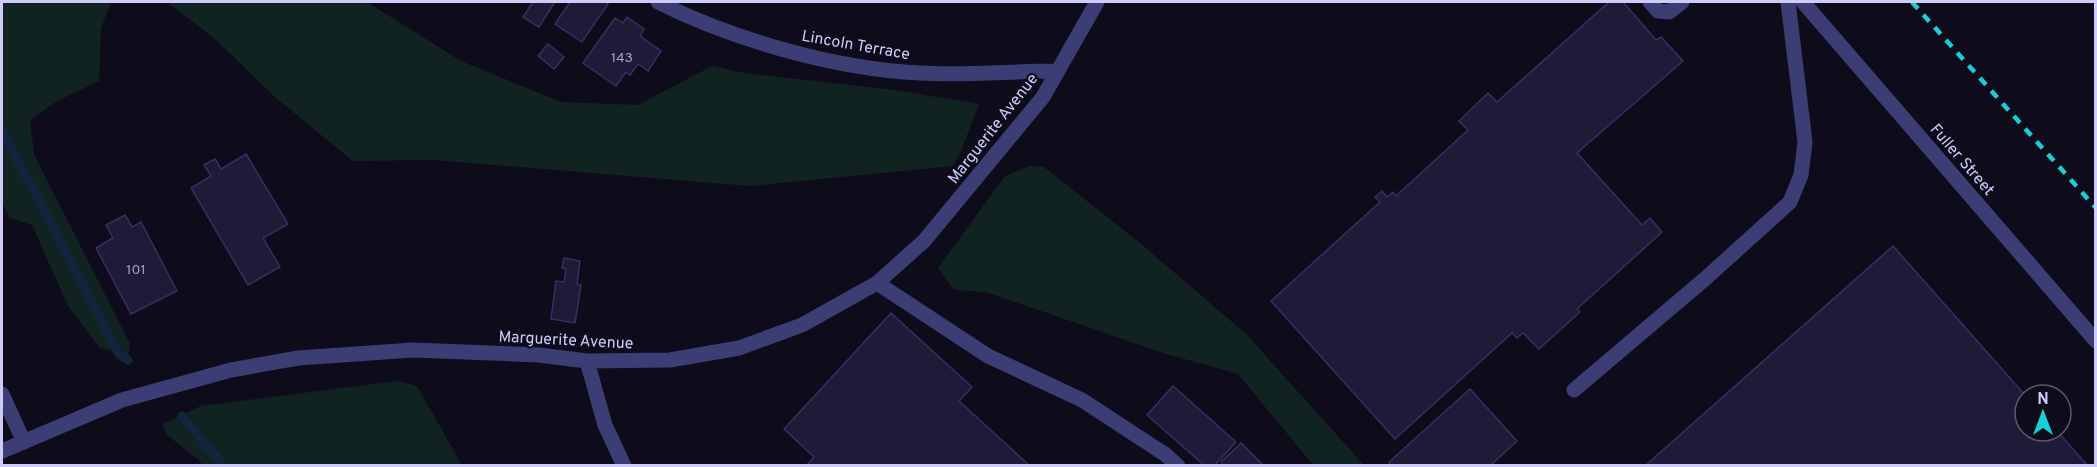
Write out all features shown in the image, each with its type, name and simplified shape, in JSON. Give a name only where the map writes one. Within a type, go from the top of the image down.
[{"type":"street","name":"Lincoln Terrace","points":[[658,2],[712,25],[778,47],[872,68],[939,74],[1057,71]]},
{"type":"street","name":"Marguerite Avenue","points":[[2,451],[122,400],[231,370],[298,358],[413,350],[539,355],[587,361],[670,360],[739,348],[802,325],[877,283],[924,241],[1043,97],[1097,2]]},
{"type":"street","points":[[1650,2],[1658,11],[1669,12],[1682,2]]},
{"type":"street","points":[[1574,390],[1706,278],[1790,202],[1801,175],[1805,142],[1788,2]]},
{"type":"street","name":"Fuller Street","points":[[1803,2],[2096,341]]},
{"type":"street","points":[[877,283],[988,356],[1082,400],[1178,465]]},
{"type":"street","points":[[587,361],[605,425],[624,465]]},
{"type":"street","points":[[2,394],[24,442]]},
{"type":"green space","points":[[2,2],[111,2],[101,28],[99,81],[57,101],[30,120],[34,154],[130,344],[128,360],[99,347],[68,306],[32,225],[10,218],[2,203]]},
{"type":"green space","points":[[167,2],[367,2],[461,61],[561,102],[638,105],[712,66],[745,73],[894,90],[979,104],[953,166],[750,186],[435,160],[353,161],[276,98],[215,39]]},
{"type":"green space","points":[[1030,166],[1044,167],[1140,243],[1246,334],[1364,465],[1313,465],[1238,374],[1163,353],[986,292],[954,290],[938,268],[1005,176]]},
{"type":"green space","points":[[397,381],[417,386],[462,465],[202,465],[167,435],[162,424],[201,406]]},
{"type":"building","points":[[533,2],[555,2],[539,27],[523,17]]},
{"type":"building","points":[[570,2],[605,2],[608,4],[582,42],[555,24]]},
{"type":"building","points":[[1609,2],[1623,2],[1656,40],[1661,37],[1683,61],[1577,153],[1642,225],[1650,218],[1662,232],[1577,309],[1580,312],[1539,349],[1523,333],[1517,338],[1512,333],[1395,439],[1271,301],[1380,202],[1375,197],[1382,191],[1387,197],[1393,192],[1396,196],[1468,130],[1459,121],[1488,93],[1497,102]]},
{"type":"building","points":[[627,17],[644,29],[640,36],[661,51],[648,71],[638,64],[630,75],[626,72],[616,86],[583,63],[615,18],[623,23]]},
{"type":"building","points":[[548,44],[564,57],[554,69],[538,56]]},
{"type":"building","points":[[246,154],[288,224],[263,238],[280,267],[248,285],[191,188],[211,176],[204,165],[215,159],[221,169]]},
{"type":"building","points":[[125,215],[132,227],[141,222],[177,291],[131,314],[96,248],[113,238],[106,225]]},
{"type":"building","points":[[1893,246],[2014,383],[2013,443],[2068,443],[2088,466],[1645,466]]},
{"type":"building","points":[[564,258],[580,261],[577,284],[581,285],[575,323],[551,319],[556,281],[564,282],[566,269],[562,268]]},
{"type":"building","points":[[891,313],[972,387],[959,401],[1030,466],[806,466],[814,457],[784,429]]},
{"type":"building","points":[[1173,386],[1236,442],[1214,466],[1205,466],[1147,415]]},
{"type":"building","points":[[1470,389],[1517,441],[1490,466],[1392,466],[1389,462]]},
{"type":"building","points":[[1241,443],[1264,466],[1224,466],[1221,462]]},
{"type":"waterway","points":[[2,130],[119,354],[128,360]]},
{"type":"waterway","points":[[182,416],[223,466]]},
{"type":"railway","points":[[1912,2],[2096,208]]}]
